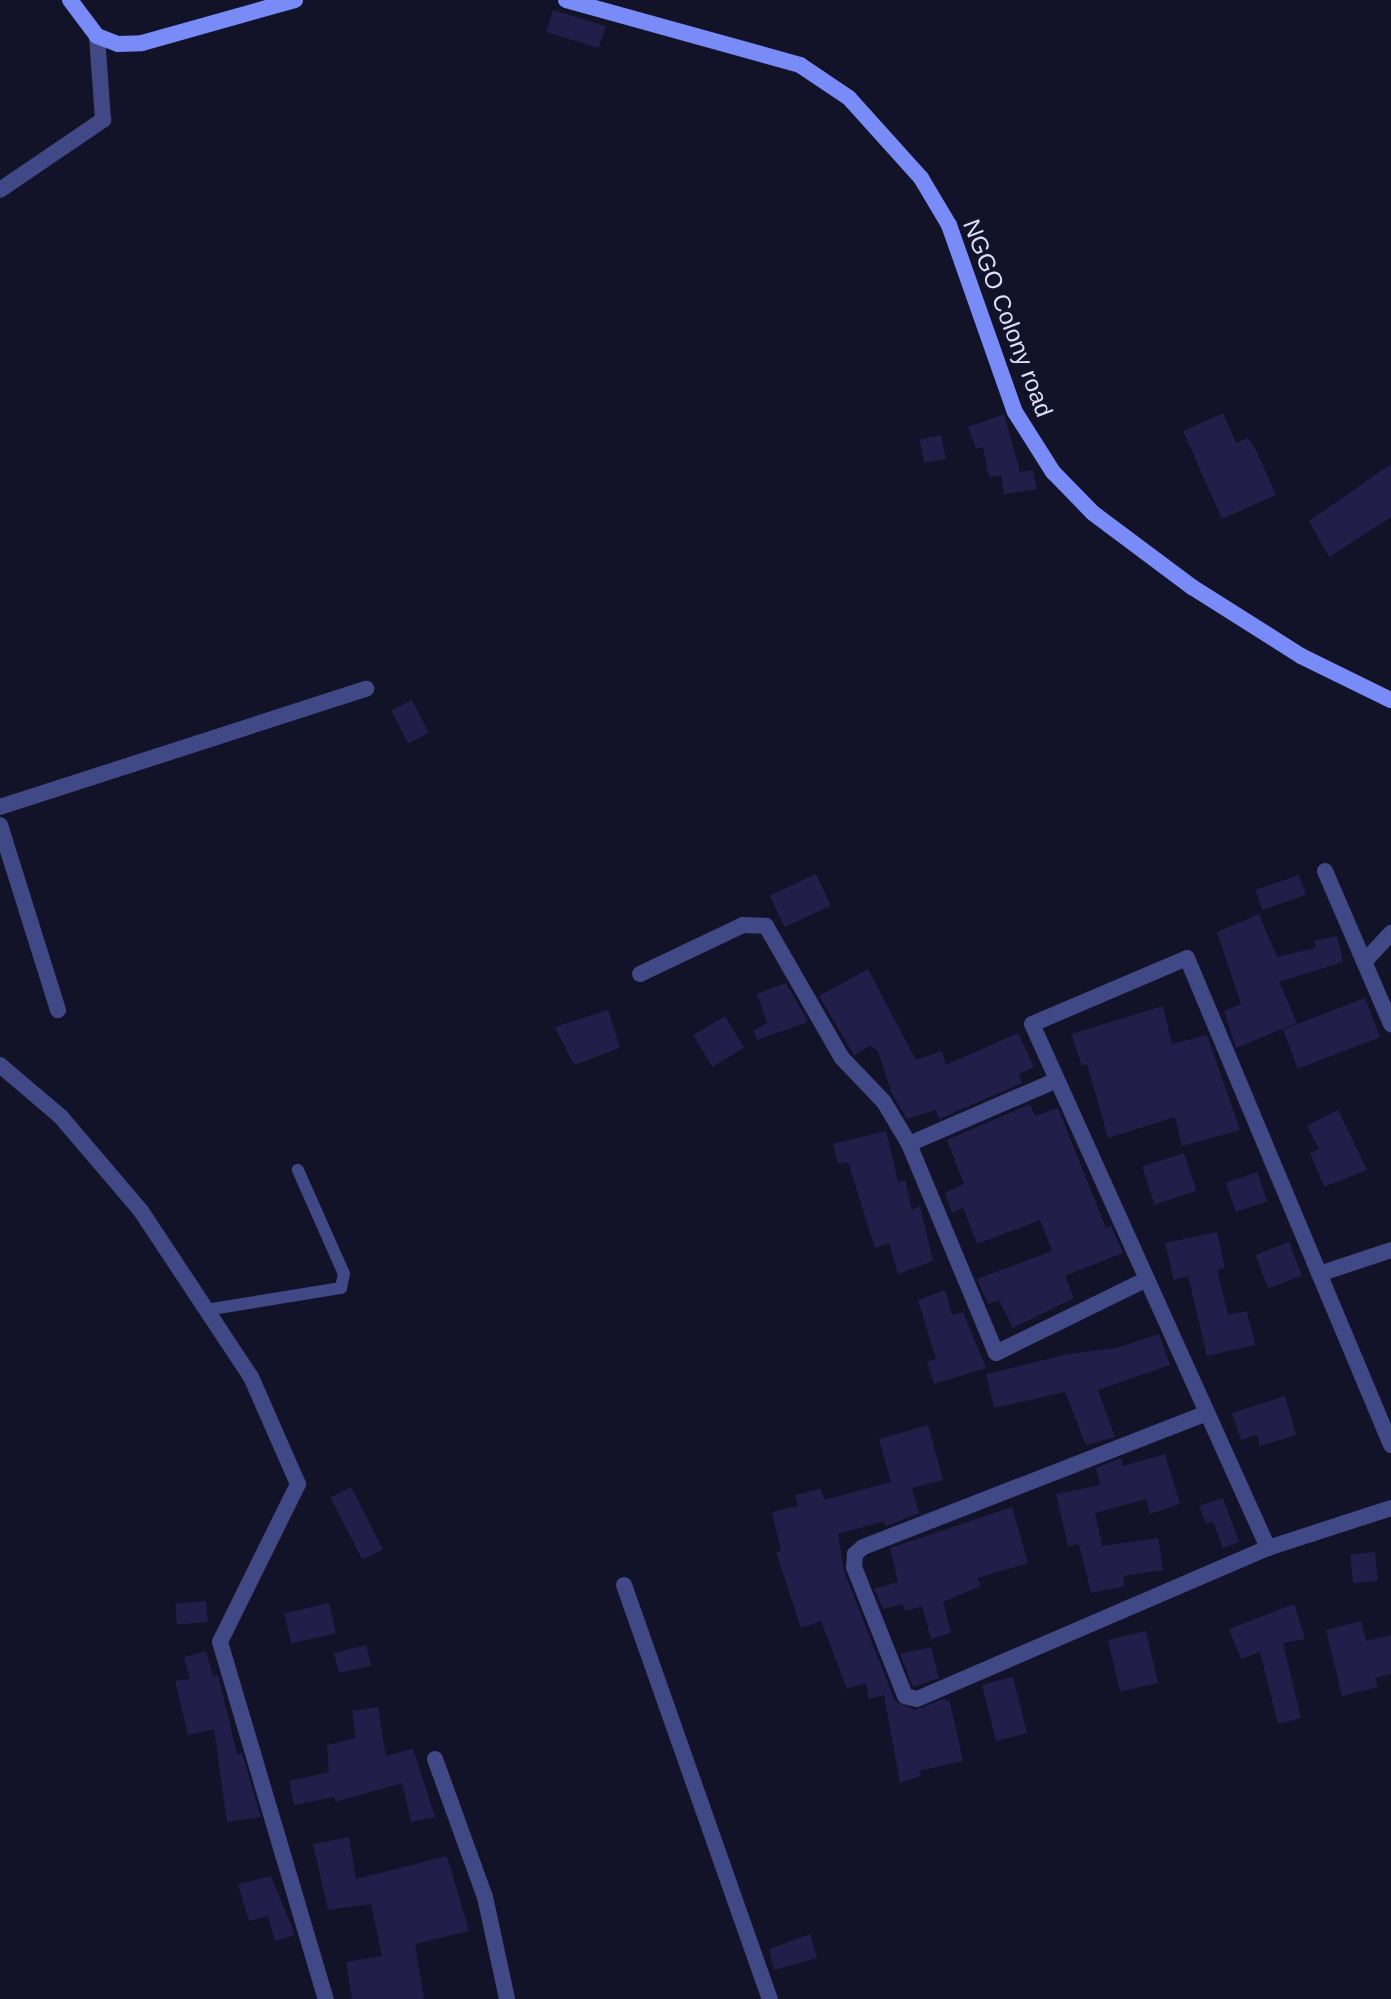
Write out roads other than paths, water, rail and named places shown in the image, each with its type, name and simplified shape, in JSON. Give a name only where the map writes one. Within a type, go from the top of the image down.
[{"type":"street","points":[[70,0],[97,36],[118,44],[142,43],[295,0]]},
{"type":"street","name":"NGGO Colony road","points":[[566,0],[800,65],[849,98],[921,178],[949,225],[1015,412],[1053,472],[1093,513],[1192,587],[1301,656],[1391,700]]},
{"type":"street","points":[[0,190],[103,120],[97,36]]},
{"type":"street","points":[[0,807],[366,689]]},
{"type":"street","points":[[0,825],[58,1010]]},
{"type":"street","points":[[1325,871],[1391,1024]]},
{"type":"street","points":[[640,974],[743,925],[766,926],[842,1058],[884,1102],[909,1144],[996,1353],[1147,1279]]},
{"type":"street","points":[[1364,962],[1391,933]]},
{"type":"street","points":[[1268,1548],[1032,1024],[1187,958],[1391,1445]]},
{"type":"street","points":[[0,1065],[61,1117],[141,1211],[251,1377],[298,1484],[220,1642],[326,1999]]},
{"type":"street","points":[[909,1144],[1057,1080]]},
{"type":"street","points":[[1319,1274],[1391,1250]]},
{"type":"street","points":[[1207,1413],[863,1547],[855,1554],[854,1567],[905,1696],[917,1699],[1268,1548],[1391,1508]]},
{"type":"street","points":[[624,1585],[770,1999]]},
{"type":"street","points":[[435,1759],[485,1897],[507,1999]]},
{"type":"lane","points":[[206,1310],[341,1288],[344,1274],[298,1170]]}]
